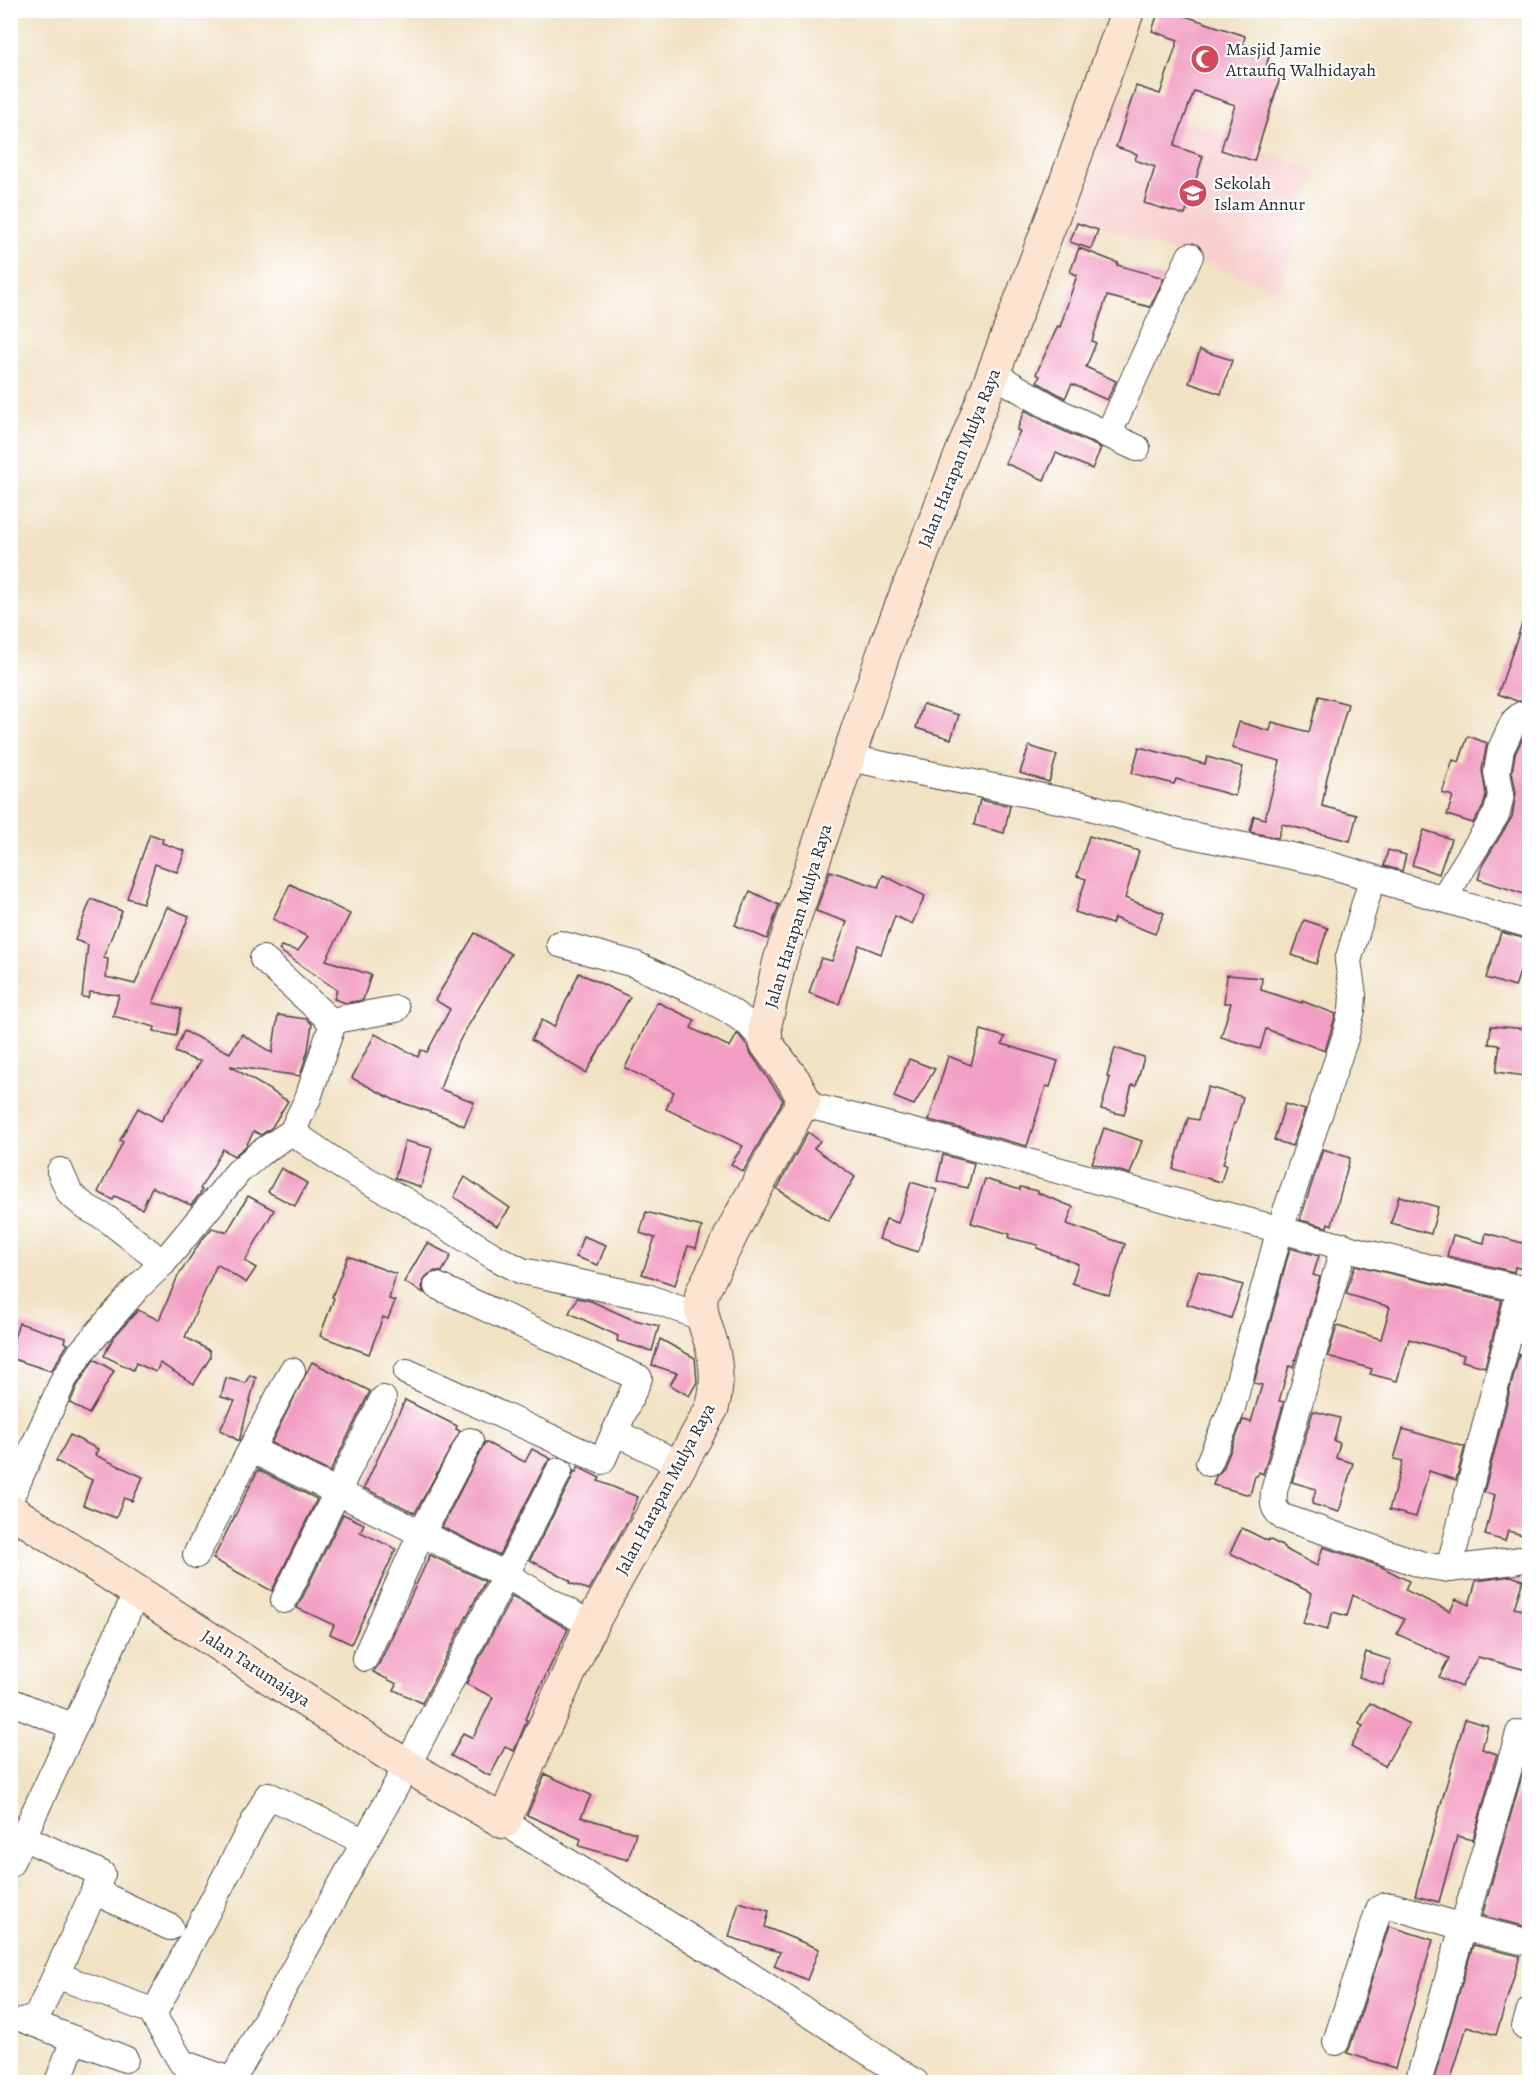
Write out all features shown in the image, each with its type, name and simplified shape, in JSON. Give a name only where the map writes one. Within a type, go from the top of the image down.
[{"type":"street","name":"Jalan Harapan Mulya Raya","points":[[766,1043],[765,1025],[780,960],[888,640],[993,374],[1128,10]]},
{"type":"street","points":[[1107,435],[1190,255]]},
{"type":"street","points":[[993,374],[1061,413],[1137,448]]},
{"type":"street","points":[[1443,899],[1497,813],[1501,795],[1497,772],[1501,749],[1509,730],[1521,715],[1530,717]]},
{"type":"street","points":[[849,758],[1083,805],[1177,832],[1304,858],[1530,925]]},
{"type":"street","points":[[1209,1463],[1231,1411],[1280,1229],[1345,1038],[1353,995],[1348,961],[1372,879]]},
{"type":"street","points":[[560,944],[634,964],[727,1009],[749,1024],[766,1043],[802,1094],[802,1104],[1525,1291],[1449,1569]]},
{"type":"street","points":[[263,959],[333,1023]]},
{"type":"street","points":[[10,1499],[64,1379],[81,1352],[138,1287],[163,1263],[238,1172],[260,1153],[292,1132],[308,1098],[333,1023],[341,1018],[396,1009]]},
{"type":"street","name":"Jalan Harapan Mulya Raya","points":[[504,1822],[591,1624],[712,1408],[716,1395],[716,1380],[712,1346],[700,1302],[717,1261],[802,1104]]},
{"type":"street","points":[[292,1132],[343,1167],[407,1202],[475,1245],[522,1271],[647,1297],[703,1318]]},
{"type":"street","points":[[60,1171],[70,1194],[86,1207],[106,1218],[163,1263]]},
{"type":"street","points":[[1344,1246],[1274,1491],[1273,1504],[1276,1511],[1283,1517],[1423,1566],[1449,1569],[1530,1557]]},
{"type":"street","points":[[407,1372],[602,1461],[639,1378],[437,1286]]},
{"type":"street","points":[[196,1555],[292,1371]]},
{"type":"street","points":[[284,1600],[383,1399]]},
{"type":"street","points":[[615,1432],[681,1465]]},
{"type":"street","points":[[365,1658],[421,1534],[470,1442]]},
{"type":"street","points":[[252,1450],[506,1575],[591,1624]]},
{"type":"street","points":[[365,1842],[268,1795],[153,2015],[182,2063],[232,2081],[407,1767],[559,1471]]},
{"type":"street","name":"Jalan Tarumajaya","points":[[10,1510],[407,1767],[504,1822]]},
{"type":"street","points":[[10,1864],[137,1592]]},
{"type":"street","points":[[10,1701],[74,1727]]},
{"type":"street","points":[[1419,2076],[1519,1733]]},
{"type":"street","points":[[504,1822],[743,1971],[915,2082]]},
{"type":"street","points":[[23,1837],[102,1874],[56,1975],[30,2022],[125,2059]]},
{"type":"street","points":[[94,1891],[170,1927]]},
{"type":"street","points":[[1336,2042],[1379,1909],[1392,1905],[1463,1927],[1530,1943]]},
{"type":"street","points":[[56,1975],[144,2008]]},
{"type":"street","points":[[58,2082],[74,2039]]},
{"type":"shaded area","name":"Sekolah Islam Annur","points":[[1113,92],[1317,171],[1280,290],[1069,214]]},
{"type":"building","points":[[1159,10],[1180,10],[1179,14],[1245,36],[1243,44],[1270,53],[1266,67],[1282,72],[1254,161],[1221,150],[1235,105],[1194,91],[1174,146],[1203,156],[1185,215],[1144,203],[1155,167],[1135,160],[1137,154],[1116,147],[1136,86],[1160,94],[1178,40],[1152,31]]},
{"type":"building","points":[[1077,223],[1098,230],[1091,249],[1070,242]]},
{"type":"building","points":[[1079,248],[1118,263],[1117,265],[1164,278],[1150,307],[1107,296],[1092,341],[1096,343],[1086,367],[1116,381],[1107,400],[1072,384],[1065,398],[1037,382],[1040,376],[1036,374],[1058,326],[1060,327],[1077,275],[1070,272]]},
{"type":"building","points":[[1200,350],[1232,360],[1221,394],[1189,383]]},
{"type":"building","points":[[1025,410],[1101,448],[1092,469],[1056,453],[1044,480],[1005,463],[1020,431],[1017,430]]},
{"type":"building","points":[[1526,612],[1530,612],[1530,702],[1517,701],[1498,694]]},
{"type":"building","points":[[1319,696],[1348,704],[1327,777],[1322,806],[1357,815],[1350,841],[1282,824],[1278,838],[1250,832],[1254,816],[1265,819],[1280,761],[1232,748],[1239,722],[1270,731],[1272,722],[1309,732]]},
{"type":"building","points":[[923,704],[959,715],[951,739],[916,728]]},
{"type":"building","points":[[1526,731],[1530,732],[1530,896],[1478,879],[1483,864],[1512,817],[1516,793],[1512,772],[1515,754]]},
{"type":"building","points":[[1468,736],[1487,743],[1482,770],[1486,795],[1483,807],[1473,823],[1447,815],[1453,796],[1442,793],[1453,760],[1459,762]]},
{"type":"building","points":[[1029,746],[1057,755],[1049,782],[1020,773]]},
{"type":"building","points":[[1139,747],[1205,764],[1207,757],[1243,767],[1235,796],[1176,779],[1174,784],[1132,773]]},
{"type":"building","points":[[980,800],[1010,806],[1004,833],[974,825]]},
{"type":"building","points":[[1424,830],[1451,839],[1439,874],[1412,865]]},
{"type":"building","points":[[150,834],[163,839],[162,843],[185,851],[177,872],[155,864],[143,903],[127,898]]},
{"type":"building","points":[[1089,836],[1139,851],[1125,898],[1164,913],[1155,934],[1114,918],[1112,924],[1075,912],[1086,879],[1077,876]]},
{"type":"building","points":[[1388,850],[1406,855],[1402,871],[1384,866]]},
{"type":"building","points":[[830,871],[878,887],[883,875],[925,896],[912,924],[895,916],[881,954],[859,945],[839,1004],[809,993],[821,958],[832,961],[847,922],[816,911]]},
{"type":"building","points":[[290,884],[350,914],[326,960],[371,975],[363,1000],[346,1003],[334,999],[337,990],[279,950],[281,946],[298,951],[308,937],[273,919]]},
{"type":"building","points":[[750,891],[779,905],[767,939],[735,925]]},
{"type":"building","points":[[91,899],[122,911],[103,958],[108,959],[106,977],[135,984],[167,907],[189,916],[153,1003],[181,1009],[176,1036],[154,1031],[155,1027],[113,1016],[119,995],[90,992],[88,998],[82,997],[88,945],[75,940]]},
{"type":"building","points":[[1304,920],[1328,928],[1316,964],[1292,955]]},
{"type":"building","points":[[1501,932],[1530,940],[1527,963],[1523,962],[1515,987],[1486,978]]},
{"type":"building","points":[[475,933],[511,954],[462,1036],[450,1060],[440,1089],[474,1102],[464,1126],[445,1117],[394,1100],[352,1078],[375,1034],[418,1057],[421,1050],[427,1052],[450,1009],[435,1000]]},
{"type":"building","points":[[579,973],[630,997],[586,1073],[531,1040],[542,1020],[554,1027]]},
{"type":"building","points":[[1227,975],[1262,978],[1261,990],[1302,1003],[1302,1001],[1336,1014],[1325,1051],[1266,1029],[1260,1049],[1221,1037],[1231,1003],[1224,1003]]},
{"type":"building","points":[[657,1002],[695,1020],[691,1028],[730,1047],[737,1034],[739,1035],[783,1100],[743,1172],[731,1164],[743,1146],[666,1109],[674,1092],[625,1068]]},
{"type":"building","points":[[278,1015],[306,1019],[312,1024],[308,1050],[300,1076],[230,1066],[288,1101],[272,1127],[261,1135],[254,1131],[246,1146],[234,1156],[223,1149],[200,1189],[202,1190],[200,1194],[191,1205],[152,1187],[142,1209],[115,1196],[113,1200],[98,1192],[123,1142],[120,1140],[138,1108],[161,1121],[201,1061],[175,1052],[184,1031],[230,1053],[242,1034],[272,1053]]},
{"type":"building","points":[[1491,1026],[1528,1029],[1525,1076],[1496,1072],[1500,1045],[1489,1044]]},
{"type":"building","points":[[981,1030],[1005,1037],[1002,1044],[1058,1061],[1050,1087],[1046,1086],[1027,1146],[929,1120],[948,1056],[971,1065]]},
{"type":"building","points":[[1115,1048],[1144,1057],[1136,1086],[1132,1085],[1124,1115],[1101,1109],[1110,1078],[1107,1077]]},
{"type":"building","points":[[909,1059],[935,1069],[914,1105],[894,1097]]},
{"type":"building","points":[[1208,1087],[1243,1097],[1223,1164],[1226,1165],[1221,1182],[1173,1169],[1188,1118],[1198,1120]]},
{"type":"building","points":[[1285,1104],[1305,1110],[1292,1146],[1274,1140]]},
{"type":"building","points":[[1104,1128],[1142,1141],[1130,1174],[1092,1163]]},
{"type":"building","points":[[808,1132],[820,1141],[814,1148],[855,1177],[828,1221],[777,1189]]},
{"type":"building","points":[[405,1141],[432,1148],[421,1187],[395,1178]]},
{"type":"building","points":[[1323,1149],[1350,1158],[1332,1225],[1328,1223],[1327,1227],[1300,1220]]},
{"type":"building","points":[[943,1155],[974,1163],[968,1188],[937,1181]]},
{"type":"building","points":[[281,1168],[307,1183],[295,1206],[268,1192]]},
{"type":"building","points":[[465,1177],[510,1208],[497,1226],[454,1197]]},
{"type":"building","points":[[985,1179],[1020,1190],[1020,1187],[1038,1191],[1038,1193],[1073,1207],[1067,1224],[1125,1244],[1109,1295],[1072,1283],[1078,1264],[1037,1248],[1038,1245],[1009,1238],[1010,1234],[971,1223]]},
{"type":"building","points":[[911,1182],[937,1190],[918,1252],[879,1239],[886,1219],[898,1223]]},
{"type":"building","points":[[248,1196],[274,1210],[245,1261],[256,1268],[246,1283],[217,1264],[185,1337],[210,1351],[210,1358],[194,1384],[160,1363],[156,1372],[136,1363],[133,1370],[104,1356],[113,1338],[138,1310],[159,1320],[178,1276],[201,1241],[212,1228],[227,1232]]},
{"type":"building","points":[[1399,1196],[1438,1207],[1431,1234],[1391,1223]]},
{"type":"building","points":[[646,1212],[702,1227],[696,1248],[688,1246],[675,1285],[642,1274],[655,1238],[640,1233]]},
{"type":"building","points":[[1486,1233],[1530,1245],[1523,1269],[1515,1267],[1514,1272],[1447,1256],[1453,1235],[1484,1243]]},
{"type":"building","points":[[583,1236],[606,1245],[598,1265],[576,1257]]},
{"type":"building","points":[[427,1243],[451,1255],[442,1272],[435,1271],[424,1279],[422,1287],[424,1293],[404,1282]]},
{"type":"building","points":[[1290,1248],[1319,1256],[1313,1275],[1320,1277],[1293,1367],[1289,1366],[1279,1401],[1284,1402],[1263,1474],[1259,1472],[1255,1476],[1250,1495],[1213,1485],[1216,1476],[1223,1469],[1243,1420],[1251,1422],[1262,1385],[1254,1383]]},
{"type":"building","points":[[348,1256],[396,1274],[389,1299],[395,1301],[388,1319],[383,1317],[369,1354],[320,1336]]},
{"type":"building","points":[[1355,1265],[1502,1300],[1485,1367],[1462,1361],[1464,1355],[1409,1339],[1397,1381],[1370,1374],[1372,1369],[1328,1356],[1337,1326],[1381,1339],[1390,1307],[1346,1294]]},
{"type":"building","points":[[1198,1271],[1243,1285],[1231,1318],[1187,1304]]},
{"type":"building","points":[[577,1298],[591,1301],[631,1319],[659,1326],[652,1351],[617,1341],[618,1336],[569,1313]]},
{"type":"building","points":[[19,1323],[65,1338],[64,1342],[68,1344],[51,1371],[10,1358],[10,1350]]},
{"type":"building","points":[[660,1339],[695,1358],[697,1382],[689,1396],[670,1385],[677,1373],[652,1365]]},
{"type":"building","points":[[1519,1354],[1530,1357],[1530,1537],[1508,1531],[1505,1541],[1485,1535],[1495,1495],[1484,1492]]},
{"type":"building","points":[[94,1359],[114,1371],[89,1414],[70,1403],[77,1386]]},
{"type":"building","points":[[312,1362],[370,1391],[330,1472],[271,1443]]},
{"type":"building","points":[[250,1375],[256,1378],[239,1441],[220,1430],[235,1401],[221,1397],[226,1378],[245,1383]]},
{"type":"building","points":[[405,1400],[457,1426],[456,1429],[460,1431],[415,1513],[364,1488]]},
{"type":"building","points":[[1313,1411],[1340,1418],[1334,1441],[1340,1443],[1336,1458],[1353,1463],[1339,1512],[1312,1504],[1316,1489],[1292,1482]]},
{"type":"building","points":[[1403,1429],[1465,1447],[1456,1480],[1429,1471],[1416,1517],[1389,1510],[1403,1461],[1394,1459]]},
{"type":"building","points":[[70,1435],[98,1449],[95,1455],[143,1477],[132,1501],[124,1498],[116,1518],[83,1505],[92,1480],[56,1461]]},
{"type":"building","points":[[485,1442],[525,1462],[532,1449],[551,1459],[546,1464],[499,1555],[442,1527]]},
{"type":"building","points":[[578,1467],[600,1478],[598,1481],[638,1497],[629,1518],[589,1590],[570,1583],[571,1581],[530,1560]]},
{"type":"building","points":[[258,1470],[317,1499],[272,1591],[213,1559]]},
{"type":"building","points":[[343,1514],[364,1524],[360,1532],[396,1549],[351,1644],[330,1634],[334,1625],[297,1608]]},
{"type":"building","points":[[1242,1528],[1268,1541],[1269,1539],[1317,1566],[1323,1547],[1380,1566],[1409,1581],[1405,1590],[1450,1611],[1456,1599],[1469,1605],[1476,1581],[1511,1576],[1523,1580],[1514,1608],[1530,1612],[1530,1671],[1478,1657],[1461,1687],[1439,1677],[1449,1658],[1397,1634],[1404,1619],[1353,1595],[1347,1616],[1333,1612],[1327,1630],[1303,1623],[1312,1593],[1230,1553]]},
{"type":"building","points":[[430,1555],[485,1581],[422,1703],[394,1690],[397,1684],[373,1672],[379,1664]]},
{"type":"building","points":[[512,1596],[568,1629],[525,1719],[527,1720],[514,1751],[505,1747],[490,1776],[451,1756],[463,1733],[473,1738],[493,1697],[466,1684]]},
{"type":"building","points":[[1366,1652],[1391,1660],[1383,1685],[1359,1677]]},
{"type":"building","points":[[1370,1703],[1409,1724],[1385,1766],[1351,1747],[1363,1726],[1359,1724]]},
{"type":"building","points":[[1465,1719],[1488,1726],[1482,1749],[1497,1754],[1473,1840],[1457,1836],[1439,1902],[1415,1896]]},
{"type":"building","points":[[1526,1761],[1530,1762],[1528,1927],[1482,1916]]},
{"type":"building","points":[[545,1774],[591,1795],[581,1817],[636,1833],[628,1860],[579,1846],[581,1839],[527,1815]]},
{"type":"building","points":[[739,1902],[769,1911],[765,1927],[819,1949],[807,1980],[774,1966],[780,1952],[729,1937]]},
{"type":"building","points":[[1389,1926],[1433,1940],[1395,2068],[1347,2053]]},
{"type":"building","points":[[1473,1945],[1520,1956],[1496,2035],[1467,2026],[1450,2082],[1433,2082]]},
{"type":"place","name":"Masjid Jamie Attaufiq Walhidayah","points":[[1205,59]]},
{"type":"place","name":"Sekolah Islam Annur","points":[[1193,193]]}]
